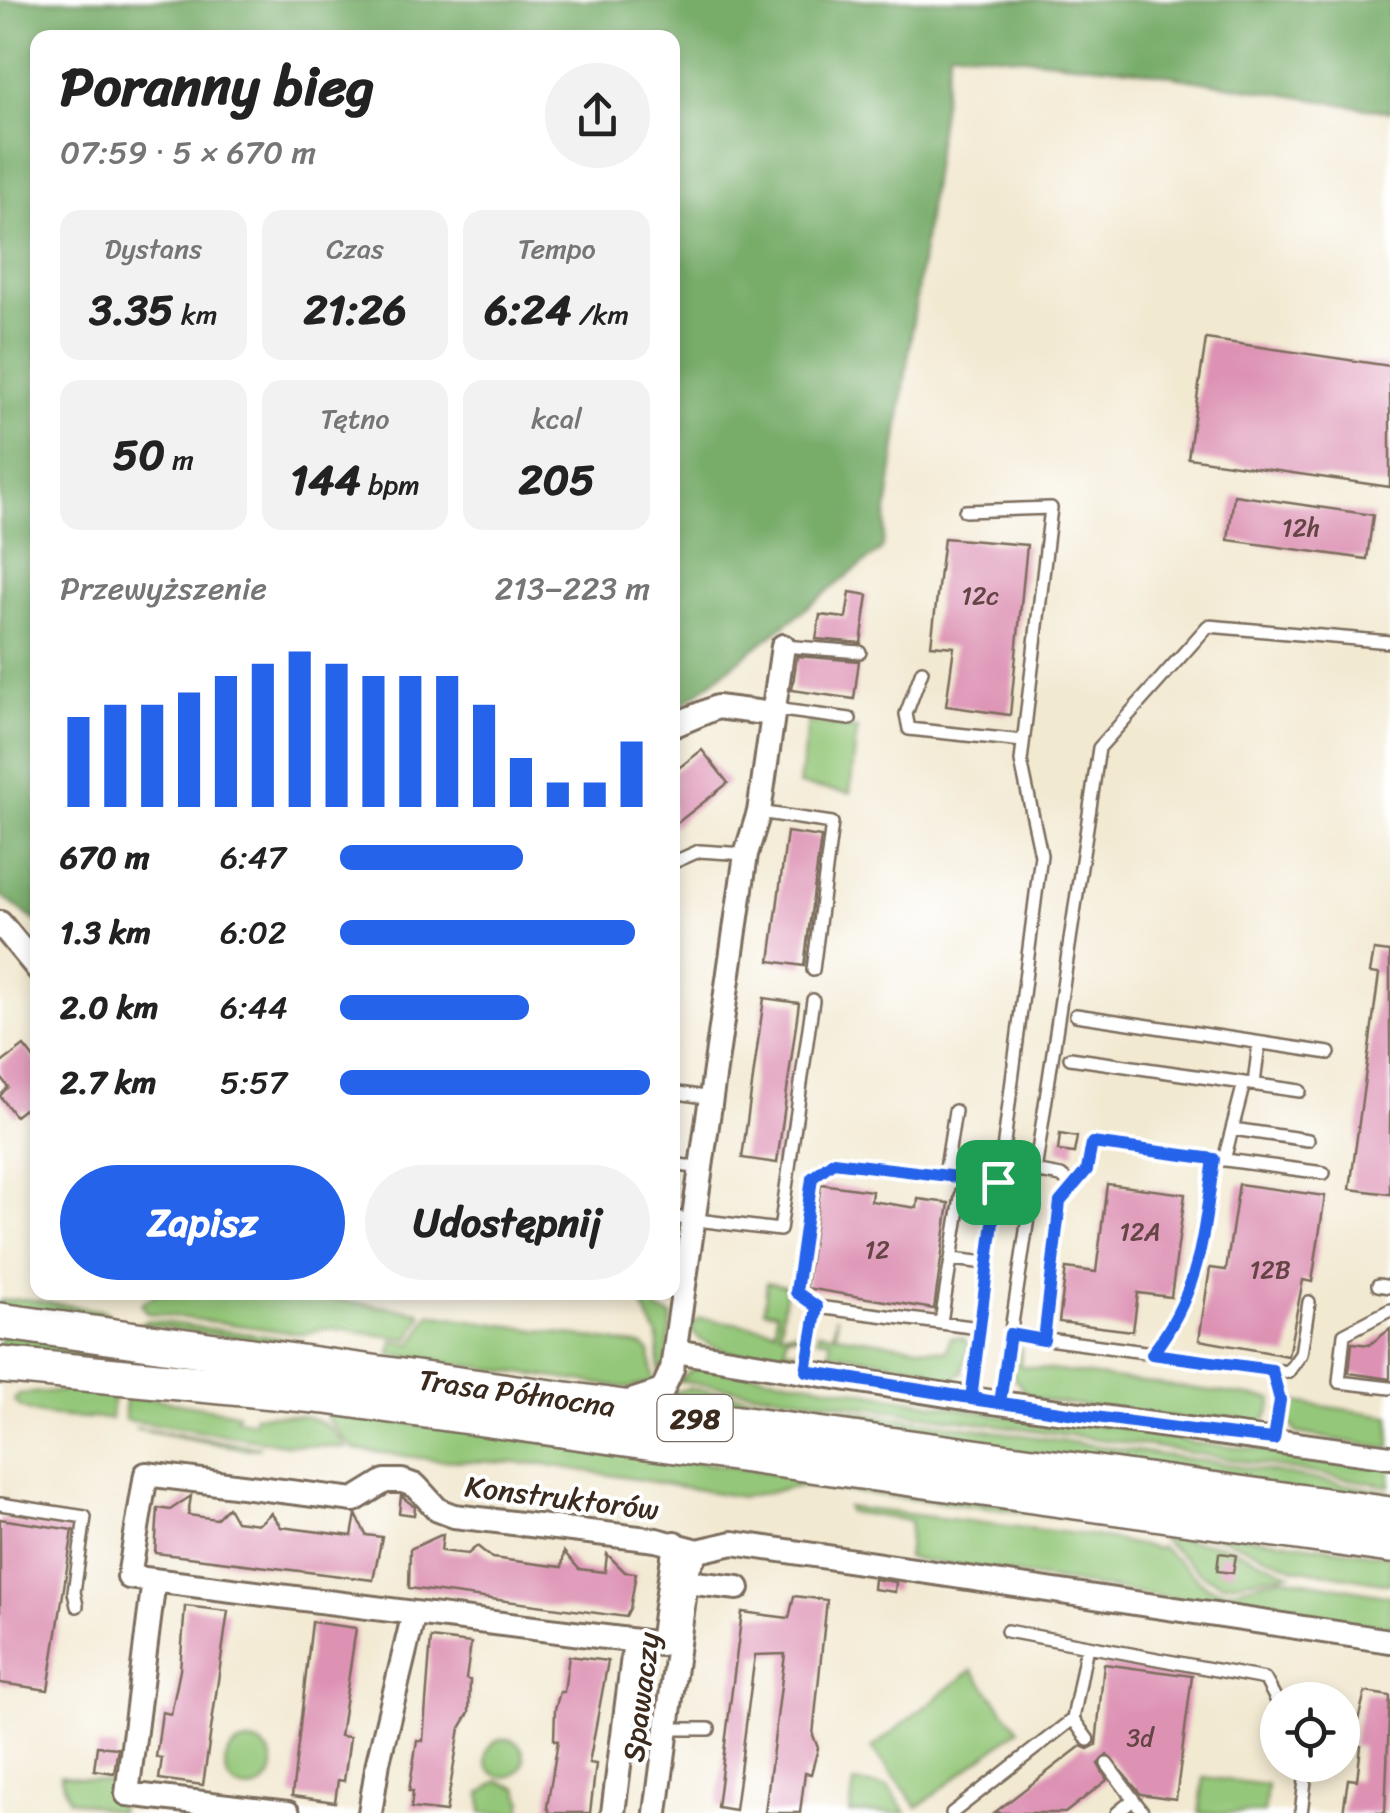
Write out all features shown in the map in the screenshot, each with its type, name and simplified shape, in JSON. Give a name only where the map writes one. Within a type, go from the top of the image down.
[{"type":"main road","name":"Trasa Północna","points":[[0,1321],[1390,1516]]},
{"type":"main road","name":"Trasa Północna","points":[[0,1365],[326,1396],[1390,1545]]},
{"type":"street","points":[[680,1268],[683,1218],[701,1168],[746,854],[758,812],[783,646]]},
{"type":"street","points":[[680,723],[717,707],[774,712]]},
{"type":"street","points":[[0,924],[30,960]]},
{"type":"street","points":[[607,1405],[648,1398],[670,1382],[678,1300]]},
{"type":"street","points":[[675,1351],[971,1399],[1390,1457]]},
{"type":"street","name":"Konstruktorów","points":[[154,1580],[129,1577],[146,1474],[354,1500],[384,1482],[402,1481],[416,1486],[438,1510],[454,1516],[675,1543],[698,1551],[733,1543],[1390,1641]]},
{"type":"street","name":"Spawaczy","points":[[656,1813],[666,1729],[675,1543]]},
{"type":"street","points":[[288,1813],[127,1794],[154,1580],[661,1644],[686,1582],[688,1565],[698,1551]]},
{"type":"street","points":[[686,1582],[738,1588]]},
{"type":"street","points":[[370,1813],[378,1762],[414,1613]]},
{"type":"street","points":[[613,1813],[635,1641]]},
{"type":"lane","points":[[965,511],[1052,508],[1020,761],[1041,855],[971,1399]]},
{"type":"lane","points":[[1000,1403],[1099,748],[1208,626],[1390,642]]},
{"type":"lane","points":[[783,646],[860,652]]},
{"type":"lane","points":[[922,671],[906,714],[909,729],[1023,741]]},
{"type":"lane","points":[[774,712],[850,719]]},
{"type":"lane","points":[[758,812],[832,823],[813,970]]},
{"type":"lane","points":[[680,859],[698,851],[746,854]]},
{"type":"lane","points":[[683,1218],[780,1230],[813,1000]]},
{"type":"lane","points":[[1076,1015],[1329,1053]]},
{"type":"lane","points":[[1152,1354],[1186,1302],[1219,1160],[1249,1083],[1259,1043]]},
{"type":"lane","points":[[1070,1058],[1300,1091]]},
{"type":"lane","points":[[680,1093],[711,1098]]},
{"type":"lane","points":[[945,1175],[955,1111]]},
{"type":"lane","points":[[1233,1129],[1308,1140]]},
{"type":"lane","points":[[1044,1340],[1060,1202],[1087,1170],[1092,1143],[1324,1173]]},
{"type":"lane","points":[[979,1328],[817,1307],[796,1292],[812,1178],[833,1162],[998,1182]]},
{"type":"lane","points":[[680,1165],[701,1168]]},
{"type":"lane","points":[[1034,1171],[1061,1176],[1073,1186]]},
{"type":"lane","points":[[942,1322],[964,1178]]},
{"type":"lane","points":[[950,1259],[987,1264]]},
{"type":"lane","points":[[1010,1334],[1288,1372],[1301,1354],[1309,1302]]},
{"type":"lane","points":[[806,1371],[817,1307]]},
{"type":"lane","points":[[1390,1310],[1344,1334],[1339,1382],[1390,1388]]},
{"type":"lane","points":[[1272,1370],[1280,1400],[1274,1439]]},
{"type":"lane","points":[[0,1504],[85,1516],[74,1592],[77,1606]]},
{"type":"lane","points":[[1006,1631],[1267,1682]]},
{"type":"lane","points":[[952,1813],[1072,1720],[1087,1646]]},
{"type":"lane","points":[[1072,1720],[1088,1740]]},
{"type":"lane","points":[[666,1729],[709,1728]]},
{"type":"lane","points":[[1107,1764],[1142,1812]]},
{"type":"lane","points":[[1301,1813],[1305,1782]]},
{"type":"lane","points":[[1117,1813],[1133,1800]]},
{"type":"green space","points":[[0,0],[1390,0],[1390,112],[1130,69],[950,50],[882,549],[680,707],[680,30],[30,30],[30,917],[0,895]]},
{"type":"green space","points":[[808,722],[857,729],[850,793],[799,785]]},
{"type":"green space","points":[[767,1282],[786,1286],[780,1332],[802,1331],[801,1336],[787,1334],[785,1349],[797,1350],[795,1357],[770,1359],[721,1350],[697,1336],[690,1327],[700,1318],[775,1329],[777,1312],[764,1310]]},
{"type":"green space","points":[[25,1299],[104,1311],[118,1322],[0,1312],[0,1301]]},
{"type":"green space","points":[[147,1300],[337,1300],[422,1315],[410,1339],[325,1328],[303,1334],[148,1313],[141,1304]]},
{"type":"green space","points":[[644,1300],[659,1300],[657,1310],[672,1316],[666,1365],[659,1372],[658,1337],[643,1307]]},
{"type":"green space","points":[[430,1314],[643,1346],[650,1352],[653,1382],[629,1388],[391,1355],[393,1341],[413,1344]]},
{"type":"green space","points":[[836,1316],[836,1335],[947,1351],[950,1337],[963,1338],[968,1344],[962,1373],[944,1386],[927,1368],[835,1353],[829,1358],[834,1366],[821,1364],[817,1354],[829,1354],[831,1340],[817,1338],[818,1332],[833,1334]]},
{"type":"green space","points":[[148,1320],[302,1341],[289,1346],[138,1324]]},
{"type":"green space","points":[[0,1332],[114,1348],[112,1362],[0,1355]]},
{"type":"green space","points":[[1021,1348],[1020,1366],[1273,1399],[1265,1419],[1247,1429],[1030,1398],[1012,1375],[1016,1350]]},
{"type":"green space","points":[[698,1364],[1006,1416],[1133,1427],[1192,1443],[1390,1462],[1390,1486],[1162,1448],[678,1381]]},
{"type":"green space","points":[[689,1388],[1220,1463],[1390,1492],[1390,1506],[674,1404],[675,1392]]},
{"type":"green space","points":[[88,1389],[113,1394],[111,1419],[45,1415],[14,1401],[19,1394]]},
{"type":"green space","points":[[125,1394],[238,1413],[237,1420],[254,1422],[255,1415],[307,1417],[328,1427],[347,1448],[284,1444],[125,1420]]},
{"type":"green space","points":[[1288,1401],[1390,1416],[1390,1449],[1297,1433],[1288,1420]]},
{"type":"green space","points":[[329,1412],[1390,1556],[1390,1584],[1295,1568],[1223,1538],[1092,1520],[801,1486],[742,1497],[544,1464],[436,1460],[354,1449],[327,1419]]},
{"type":"green space","points":[[134,1428],[260,1447],[245,1449]]},
{"type":"green space","points":[[847,1507],[1094,1536],[1158,1549],[1160,1546],[1208,1587],[1226,1591],[1282,1577],[1390,1596],[1390,1631],[907,1558],[911,1521],[848,1512]]},
{"type":"green space","points":[[1159,1537],[1224,1545],[1290,1573],[1223,1584],[1204,1576]]},
{"type":"green space","points":[[972,1670],[1019,1729],[918,1807],[872,1748]]},
{"type":"green space","points":[[505,1739],[518,1745],[524,1758],[518,1771],[505,1777],[492,1771],[486,1758],[492,1745]]},
{"type":"green space","points":[[249,1742],[266,1749],[273,1766],[266,1783],[249,1790],[232,1783],[225,1766],[232,1749]]},
{"type":"green space","points":[[60,1775],[122,1784],[119,1812],[69,1800]]},
{"type":"green space","points":[[1204,1777],[1267,1785],[1264,1813],[1199,1813]]},
{"type":"green space","points":[[498,1781],[518,1788],[523,1801],[520,1813],[482,1813],[481,1793]]},
{"type":"green space","points":[[854,1783],[888,1787],[907,1813],[850,1813]]},
{"type":"building","points":[[1206,339],[1390,366],[1390,487],[1188,458]]},
{"type":"building","points":[[1234,495],[1373,515],[1367,559],[1228,540]]},
{"type":"building","points":[[944,538],[1027,545],[1010,715],[946,706],[954,647],[931,645]]},
{"type":"building","points":[[850,592],[868,595],[861,643],[816,639],[820,615],[846,618]]},
{"type":"building","points":[[797,656],[859,661],[854,699],[792,690]]},
{"type":"building","points":[[702,750],[728,783],[680,821],[680,767]]},
{"type":"building","points":[[787,832],[821,837],[804,966],[770,961]]},
{"type":"building","points":[[1374,950],[1390,952],[1390,1194],[1350,1189],[1379,974],[1370,973]]},
{"type":"building","points":[[764,998],[799,1003],[777,1163],[742,1158]]},
{"type":"building","points":[[24,1046],[30,1054],[30,1117],[24,1109],[15,1116],[0,1096],[8,1087],[0,1076],[0,1064]]},
{"type":"building","points":[[1060,1134],[1077,1137],[1074,1153],[1058,1151]]},
{"type":"building","points":[[821,1184],[872,1191],[871,1201],[917,1208],[918,1199],[949,1203],[934,1309],[806,1288]]},
{"type":"building","points":[[1107,1184],[1185,1194],[1171,1297],[1138,1293],[1133,1331],[1059,1322],[1066,1268],[1096,1272]]},
{"type":"building","points":[[1239,1184],[1325,1196],[1312,1282],[1303,1280],[1288,1356],[1199,1340],[1210,1268],[1226,1270]]},
{"type":"building","points":[[1390,1329],[1390,1379],[1349,1373],[1352,1343],[1369,1345]]},
{"type":"building","points":[[191,1496],[188,1515],[216,1519],[228,1507],[236,1521],[259,1524],[271,1513],[281,1527],[352,1536],[356,1514],[366,1535],[382,1537],[373,1580],[155,1553],[158,1508],[170,1510]]},
{"type":"building","points":[[401,1496],[415,1507],[414,1515],[399,1513]]},
{"type":"building","points":[[0,1519],[73,1530],[48,1690],[0,1683]]},
{"type":"building","points":[[443,1534],[441,1551],[468,1554],[477,1546],[492,1558],[562,1567],[564,1552],[579,1569],[605,1572],[607,1554],[625,1572],[636,1573],[630,1609],[626,1617],[409,1588],[410,1549]]},
{"type":"building","points":[[1219,1553],[1236,1555],[1233,1573],[1217,1571]]},
{"type":"building","points":[[874,1579],[896,1582],[895,1592],[873,1589]]},
{"type":"building","points":[[794,1596],[827,1600],[813,1735],[818,1748],[811,1774],[805,1773],[800,1813],[765,1813],[785,1654],[755,1655],[735,1810],[717,1807],[742,1612],[789,1618]]},
{"type":"building","points":[[185,1606],[228,1611],[203,1785],[159,1779],[162,1758],[156,1757],[162,1712],[171,1714],[180,1670]]},
{"type":"building","points":[[312,1622],[356,1628],[340,1736],[350,1737],[344,1781],[338,1780],[335,1802],[292,1796]]},
{"type":"building","points":[[431,1638],[471,1643],[466,1679],[470,1680],[469,1713],[460,1728],[446,1812],[411,1808],[413,1791],[409,1791],[417,1740],[423,1741]]},
{"type":"building","points":[[569,1656],[608,1661],[589,1763],[596,1764],[590,1813],[550,1813],[547,1807],[558,1741],[554,1740],[555,1709],[560,1692],[564,1692]]},
{"type":"building","points":[[1104,1664],[1192,1676],[1176,1799],[1141,1794],[1107,1755],[1098,1764],[1107,1780],[1065,1813],[994,1813],[1081,1746],[1088,1749],[1096,1745]]},
{"type":"building","points":[[1365,1692],[1390,1696],[1385,1813],[1343,1813],[1348,1782],[1360,1782],[1360,1712]]},
{"type":"building","points":[[97,1746],[118,1748],[114,1773],[94,1770]]},
{"type":"route","points":[[998,1182],[833,1162],[812,1178],[796,1292],[817,1307],[806,1371],[971,1399],[1200,1431],[1274,1439],[1280,1400],[1272,1370],[1152,1354],[1186,1302],[1204,1237],[1214,1159],[1092,1143],[1087,1170],[1060,1202],[1044,1340],[1010,1334],[1000,1403],[971,1399],[998,1182]]}]
